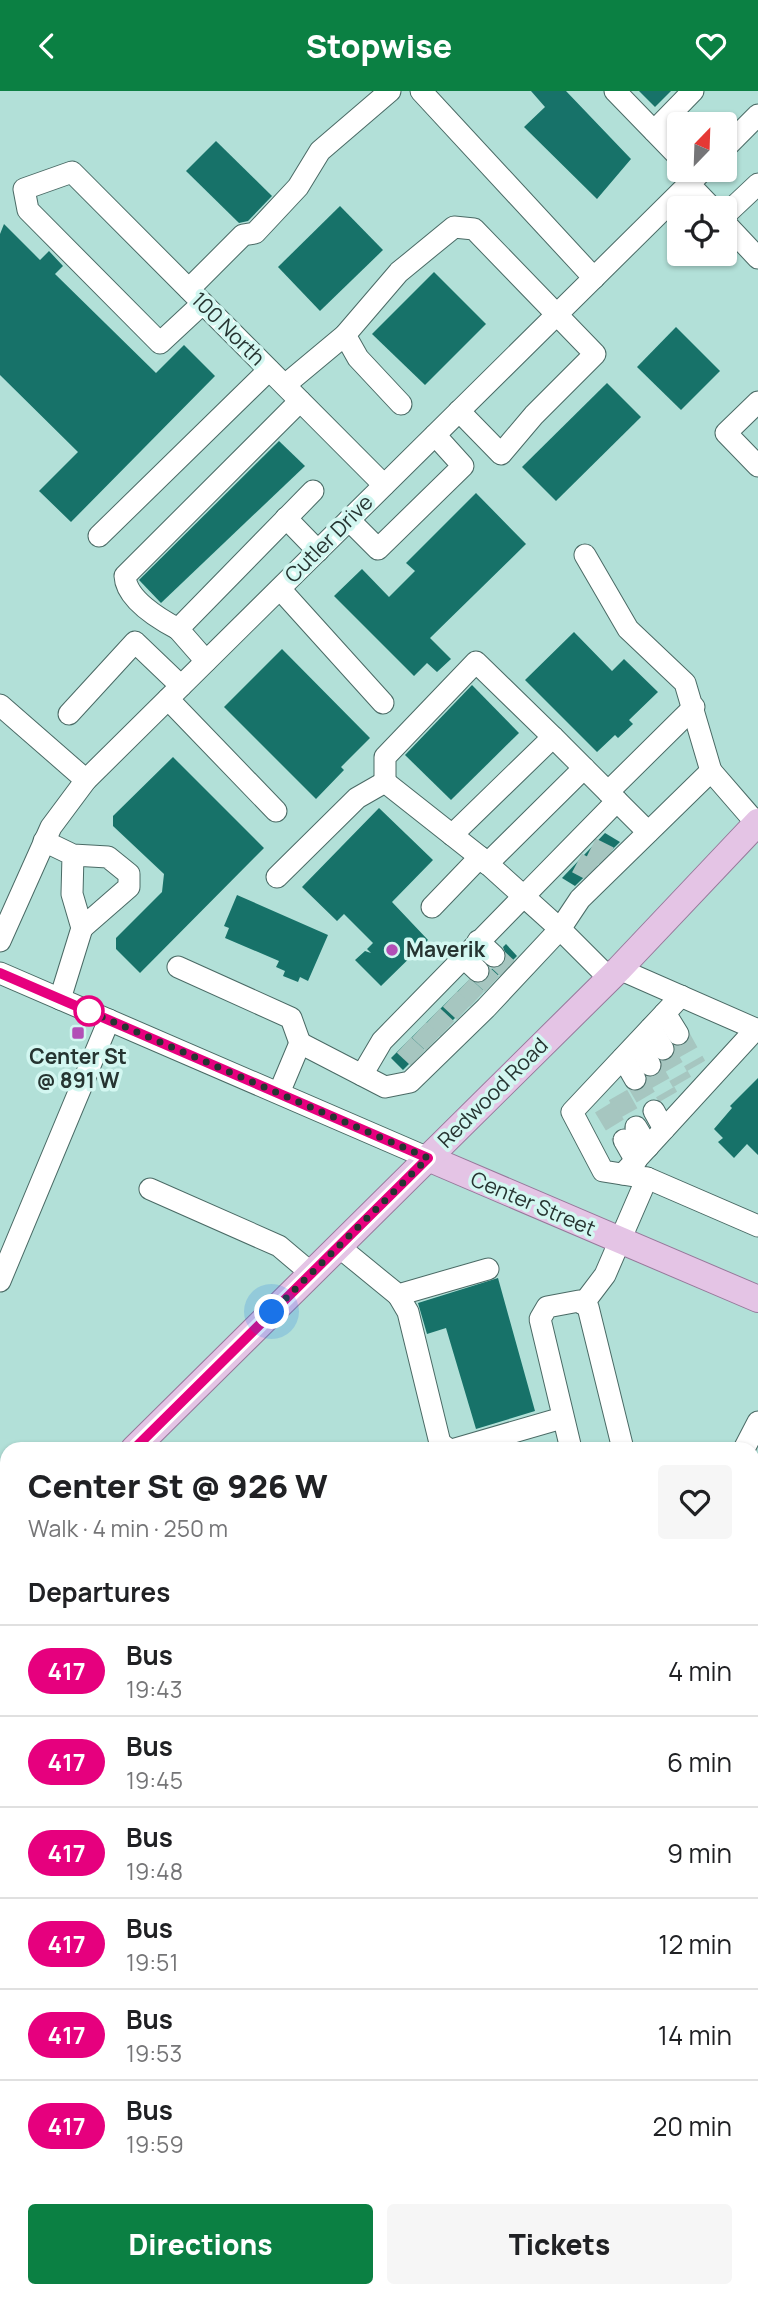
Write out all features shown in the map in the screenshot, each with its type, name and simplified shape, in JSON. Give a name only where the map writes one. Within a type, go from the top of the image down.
[{"type":"main road","name":"Redwood Road","points":[[141,1442],[614,974],[757,823]]},
{"type":"main road","name":"Center Street","points":[[428,1158],[758,1299]]},
{"type":"street","points":[[196,296],[243,235],[255,233],[298,187],[320,151],[390,91]]},
{"type":"street","points":[[421,91],[594,278]]},
{"type":"street","points":[[615,91],[667,145]]},
{"type":"street","points":[[653,131],[693,91]]},
{"type":"street","points":[[737,136],[758,115]]},
{"type":"street","name":"100 North","points":[[196,296],[160,343],[28,210],[24,189],[72,172],[196,296],[384,485]]},
{"type":"street","name":"Cutler Drive","points":[[0,941],[44,841],[61,811],[86,780],[688,182]]},
{"type":"street","points":[[737,204],[758,184]]},
{"type":"street","points":[[285,386],[345,335],[399,272],[454,227],[474,229],[595,354],[534,415],[501,454],[459,411]]},
{"type":"street","points":[[737,236],[758,258]]},
{"type":"street","points":[[345,335],[358,358],[401,404]]},
{"type":"street","points":[[99,536],[269,370]]},
{"type":"street","points":[[206,661],[178,629],[141,603],[125,584],[125,576],[300,401]]},
{"type":"street","points":[[758,402],[726,433],[758,467]]},
{"type":"street","points":[[349,520],[378,549],[463,466],[435,435]]},
{"type":"street","points":[[178,629],[313,491]]},
{"type":"street","points":[[286,518],[318,551]]},
{"type":"street","points":[[585,555],[628,629],[685,683],[694,706],[711,771],[757,823]]},
{"type":"street","points":[[280,589],[383,703]]},
{"type":"street","points":[[69,714],[135,642],[276,811]]},
{"type":"street","points":[[583,1304],[600,1284],[620,1242],[638,1165],[680,1098],[757,1030],[681,996],[614,974],[559,929],[484,861],[385,782],[384,757],[476,662],[648,832]]},
{"type":"street","points":[[0,705],[86,780]]},
{"type":"street","points":[[362,1075],[425,1035],[477,983],[559,929],[580,899],[613,796],[694,706]]},
{"type":"street","points":[[452,835],[553,737]]},
{"type":"street","points":[[432,907],[584,768]]},
{"type":"street","points":[[300,1043],[385,1087],[410,1082],[425,1035],[477,983],[522,895],[648,832],[711,771]]},
{"type":"street","points":[[277,877],[357,798],[385,782]]},
{"type":"street","points":[[44,841],[74,855],[108,856],[129,874],[130,887],[82,928],[60,999]]},
{"type":"street","points":[[74,855],[72,894],[82,928]]},
{"type":"street","points":[[178,967],[291,1018],[300,1043],[279,1093]]},
{"type":"street","name":"Center Street","points":[[0,973],[428,1158]]},
{"type":"street","points":[[681,996],[644,1035],[606,1091],[572,1112],[603,1171],[638,1165],[758,1226]]},
{"type":"street","points":[[0,1282],[108,1020]]},
{"type":"street","points":[[644,1035],[657,1057],[644,1035]]},
{"type":"street","points":[[630,1134],[638,1165]]},
{"type":"street","points":[[150,1189],[279,1246],[311,1273]]},
{"type":"street","points":[[338,1246],[398,1295],[408,1312],[440,1442]]},
{"type":"street","points":[[398,1295],[488,1269]]},
{"type":"street","points":[[569,1442],[540,1318],[547,1307],[579,1301],[588,1307],[621,1442]]},
{"type":"street","points":[[479,1442],[562,1418]]},
{"type":"street","points":[[748,1442],[758,1422]]},
{"type":"shaded area","points":[[0,91],[758,91],[758,1442],[0,1442]]},
{"type":"building","points":[[531,91],[566,91],[631,159],[597,199],[524,127],[545,107]]},
{"type":"building","points":[[639,91],[671,91],[655,107]]},
{"type":"building","points":[[216,141],[272,196],[248,221],[239,223],[186,171]]},
{"type":"building","points":[[340,206],[383,250],[320,311],[278,267]]},
{"type":"building","points":[[4,224],[40,260],[49,251],[63,266],[55,274],[156,373],[184,345],[215,376],[71,522],[39,491],[78,452],[0,375],[0,234]]},
{"type":"building","points":[[434,272],[486,324],[425,385],[372,334]]},
{"type":"building","points":[[676,327],[720,371],[681,410],[637,367]]},
{"type":"building","points":[[607,383],[641,417],[556,501],[522,467]]},
{"type":"building","points":[[279,441],[305,466],[161,603],[139,580]]},
{"type":"building","points":[[476,493],[526,544],[430,638],[451,659],[437,672],[427,663],[414,676],[334,596],[362,569],[389,597],[415,571],[406,563]]},
{"type":"building","points":[[574,632],[612,671],[624,659],[658,692],[629,720],[633,724],[618,738],[615,735],[597,752],[525,680]]},
{"type":"building","points":[[282,649],[370,738],[341,767],[344,770],[316,799],[224,707]]},
{"type":"building","points":[[472,685],[519,733],[451,800],[405,755]]},
{"type":"building","points":[[173,757],[264,848],[140,973],[116,949],[116,938],[162,892],[164,874],[113,826],[113,816]]},
{"type":"building","points":[[379,808],[433,860],[392,902],[428,940],[381,986],[355,960],[365,951],[371,953],[367,949],[373,943],[344,914],[337,921],[302,887]]},
{"type":"building","points":[[605,833],[620,842],[575,886],[562,878]]},
{"type":"building","points":[[237,895],[328,935],[308,981],[300,977],[298,982],[283,976],[285,971],[276,967],[279,961],[225,938],[229,928],[224,926]]},
{"type":"building","name":"Maverik","points":[[506,944],[517,956],[403,1070],[391,1058],[469,980],[482,983],[488,979],[491,969],[503,965],[507,958],[503,947]]},
{"type":"building","points":[[758,1078],[758,1155],[747,1144],[734,1158],[718,1142],[723,1138],[714,1129],[732,1108],[730,1106]]},
{"type":"building","points":[[498,1278],[535,1411],[476,1429],[446,1328],[427,1334],[418,1303]]},
{"type":"tunnel","points":[[591,848],[609,857]]},
{"type":"tunnel","points":[[577,863],[594,872]]},
{"type":"tunnel","points":[[494,956],[508,969]]},
{"type":"tunnel","points":[[478,971],[492,984]]},
{"type":"tunnel","points":[[463,986],[477,999]]},
{"type":"tunnel","points":[[450,999],[464,1012]]},
{"type":"tunnel","points":[[433,1016],[447,1029]]},
{"type":"tunnel","points":[[419,1030],[433,1043]]},
{"type":"tunnel","points":[[678,1034],[696,1066]]},
{"type":"tunnel","points":[[404,1045],[418,1058]]},
{"type":"tunnel","points":[[663,1049],[682,1082]]},
{"type":"tunnel","points":[[650,1065],[668,1097]]},
{"type":"tunnel","points":[[635,1079],[654,1111]]},
{"type":"tunnel","points":[[618,1095],[636,1127]]},
{"type":"tunnel","points":[[604,1107],[624,1140]]},
{"type":"bus line","name":"417","points":[[0,973],[428,1158],[141,1442]]},
{"type":"place","name":"Maverik","points":[[392,950]]},
{"type":"place","name":"Center St @ 891 W","points":[[78,1033]]},
{"type":"route","points":[[89,1011],[84,1009],[428,1158],[272,1312]]}]
